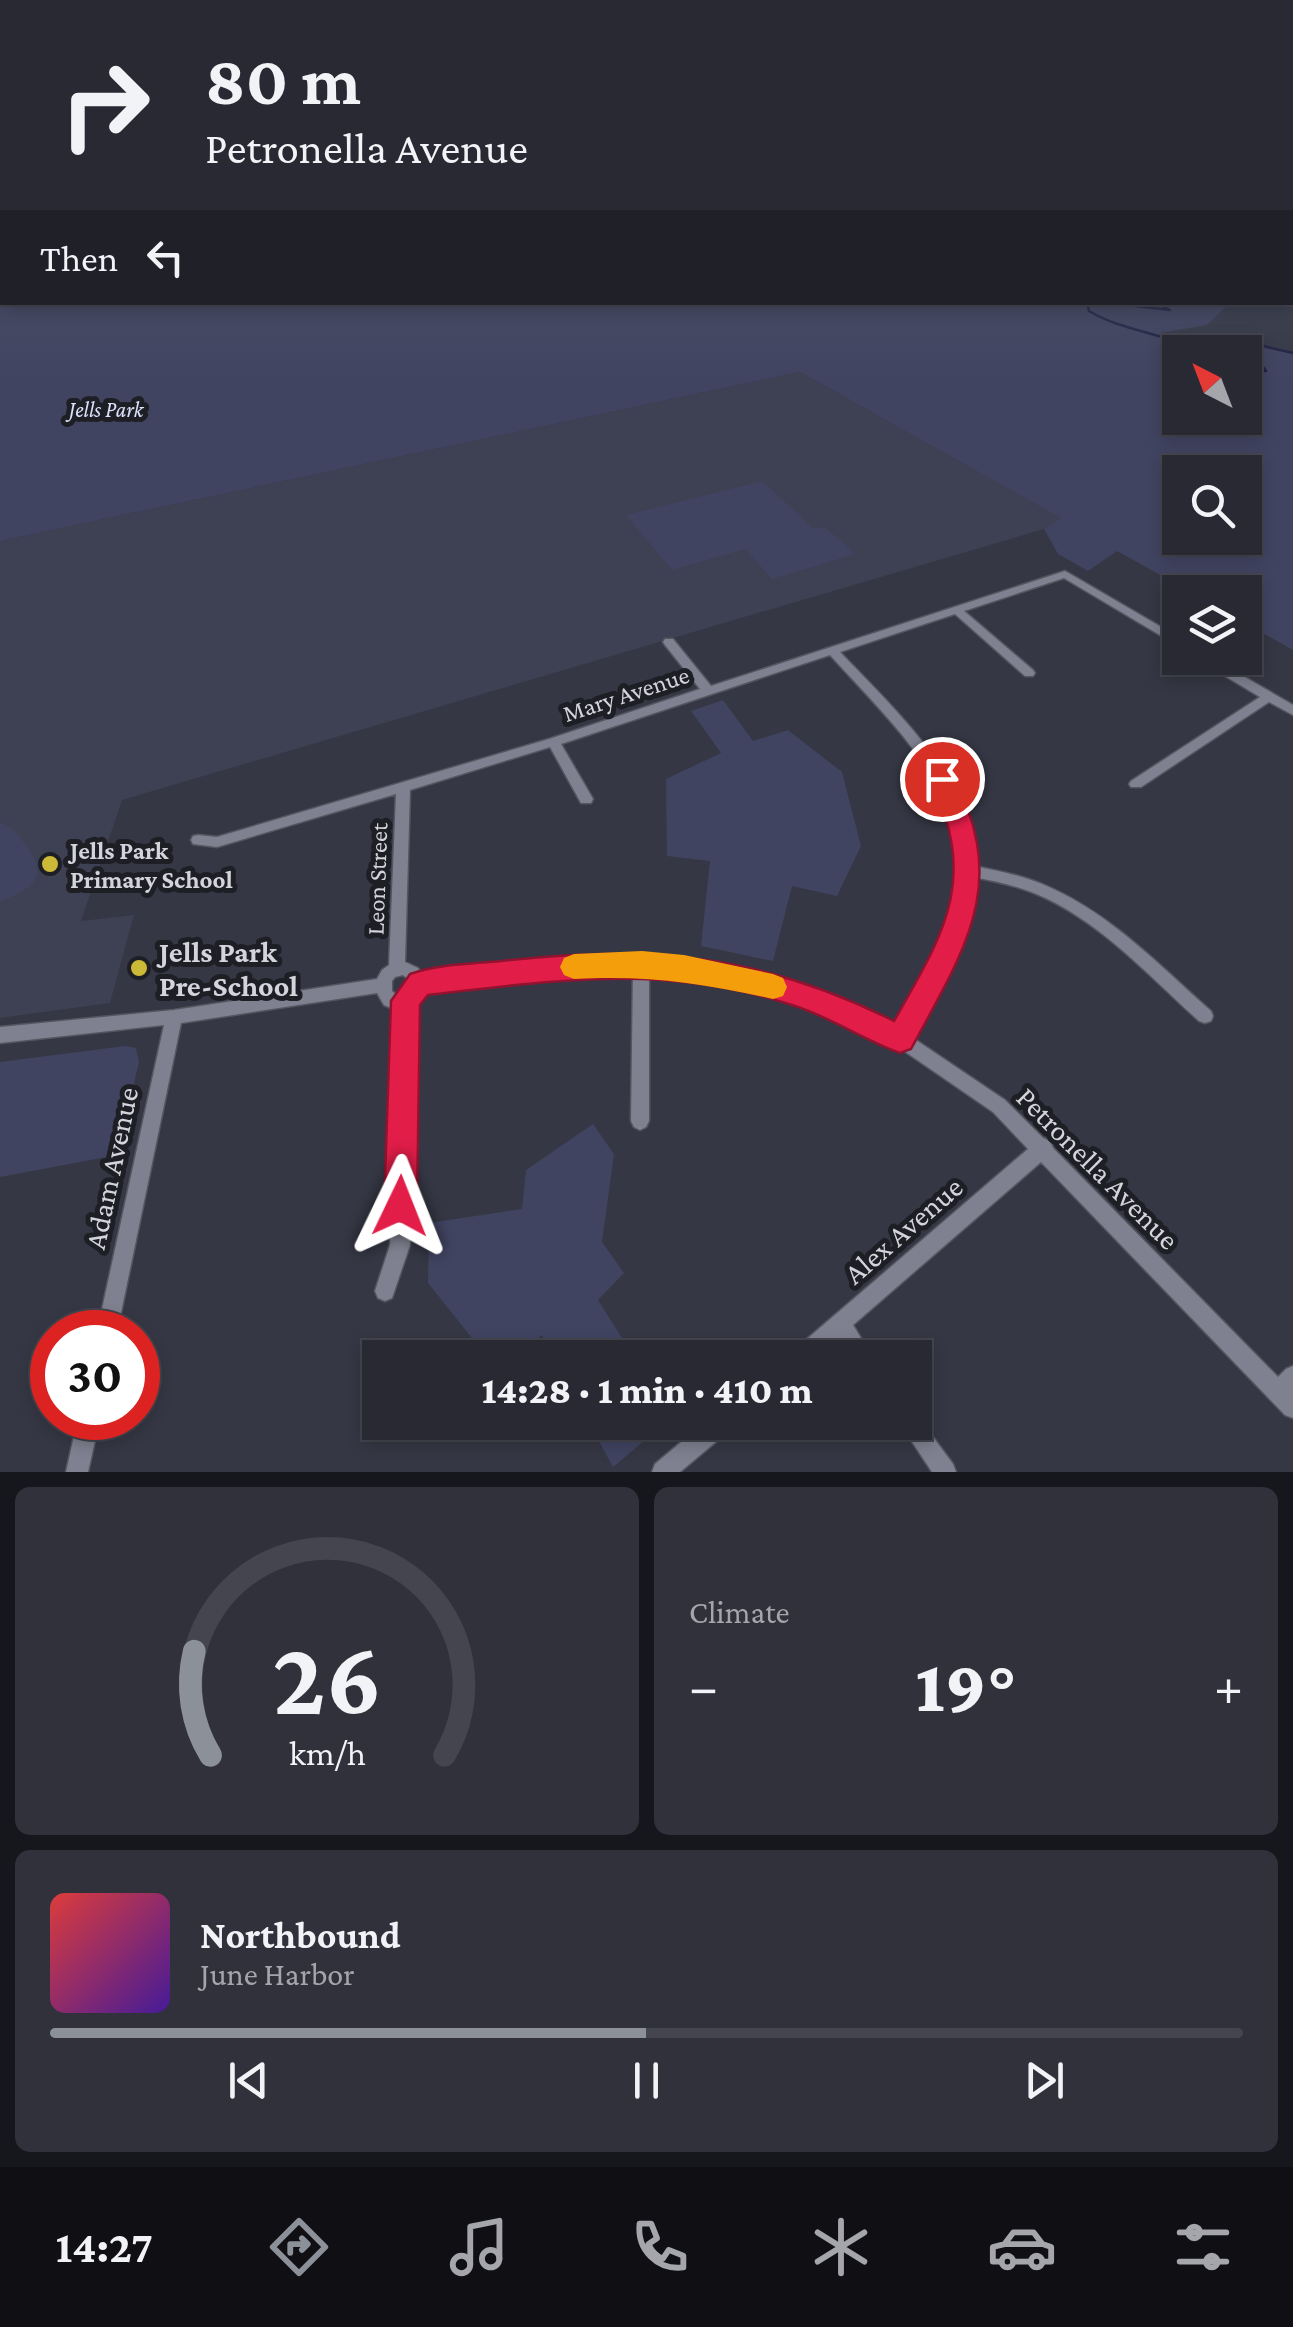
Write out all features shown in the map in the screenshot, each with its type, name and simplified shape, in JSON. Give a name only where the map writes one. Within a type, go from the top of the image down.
[{"type":"street","name":"Mary Avenue","points":[[198,840],[217,842],[402,789],[834,653],[1066,574],[1162,632]]},
{"type":"street","points":[[959,612],[1029,674]]},
{"type":"street","points":[[670,642],[708,691]]},
{"type":"street","points":[[834,653],[920,747],[942,779],[956,807],[970,872],[951,946],[900,1040]]},
{"type":"street","points":[[1232,675],[1293,712]]},
{"type":"street","points":[[1136,784],[1269,697]]},
{"type":"street","points":[[552,742],[586,799]]},
{"type":"street","name":"Leon Street","points":[[396,971],[402,789]]},
{"type":"street","points":[[970,872],[1029,882],[1076,904],[1205,1016]]},
{"type":"street","points":[[640,1120],[642,963]]},
{"type":"street","name":"Petronella Avenue","points":[[420,983],[642,963],[684,967],[790,992],[842,1010],[900,1040],[1000,1106],[1288,1392]]},
{"type":"street","points":[[0,1036],[174,1017],[383,985],[396,971],[414,971],[420,983],[406,1001],[400,1245],[385,1291]]},
{"type":"street","points":[[383,985],[387,1000],[406,1001]]},
{"type":"street","name":"Adam Avenue","points":[[112,1310],[174,1017]]},
{"type":"street","name":"Alex Avenue","points":[[821,1340],[1044,1147]]},
{"type":"street","points":[[840,1324],[851,1340]]},
{"type":"street","points":[[77,1472],[84,1440]]},
{"type":"street","points":[[662,1472],[700,1440]]},
{"type":"street","points":[[922,1440],[944,1472]]},
{"type":"shaded area","points":[[800,372],[1062,518],[1044,529],[122,800],[81,921],[134,915],[110,1003],[0,1018],[0,541]]},
{"type":"green space","name":"Jells Park","points":[[0,305],[1228,305],[1207,325],[1160,333],[1164,335],[1162,435],[1262,435],[1262,369],[1267,369],[1262,364],[1262,345],[1293,353],[1293,650],[1262,633],[1262,575],[1162,576],[1117,551],[1088,571],[1058,554],[1044,529],[1061,518],[800,372],[0,541]]},
{"type":"green space","points":[[762,481],[814,529],[825,527],[855,554],[772,579],[745,549],[672,570],[626,515]]},
{"type":"green space","points":[[723,700],[753,741],[788,730],[842,772],[861,846],[837,896],[792,886],[773,961],[701,946],[710,861],[667,856],[666,779],[721,753],[691,711]]},
{"type":"green space","points":[[0,823],[12,828],[25,844],[37,873],[22,892],[0,902]]},
{"type":"green space","points":[[125,1046],[136,1048],[139,1062],[117,1155],[0,1177],[0,1062]]},
{"type":"green space","points":[[593,1124],[614,1154],[602,1242],[624,1273],[598,1300],[623,1340],[545,1340],[542,1335],[536,1340],[473,1340],[428,1283],[429,1223],[522,1209],[526,1170]]},
{"type":"green space","points":[[598,1440],[645,1440],[613,1467]]},
{"type":"waterway","points":[[1088,305],[1089,311],[1101,317],[1162,337]]},
{"type":"waterway","points":[[1127,305],[1170,310],[1160,305]]},
{"type":"waterway","points":[[1262,346],[1293,353]]},
{"type":"waterway","points":[[1262,366],[1266,371],[1262,371]]},
{"type":"slow traffic","points":[[574,967],[642,963],[684,967],[773,987]]},
{"type":"place","name":"Jells Park Primary School","points":[[50,864]]},
{"type":"place","name":"Jells Park Pre-School","points":[[139,968]]},
{"type":"route","points":[[400,1206],[406,1001],[419,990],[420,983],[560,967],[642,963],[684,967],[790,992],[842,1010],[900,1040],[951,946],[970,872],[956,807],[942,779]]}]
